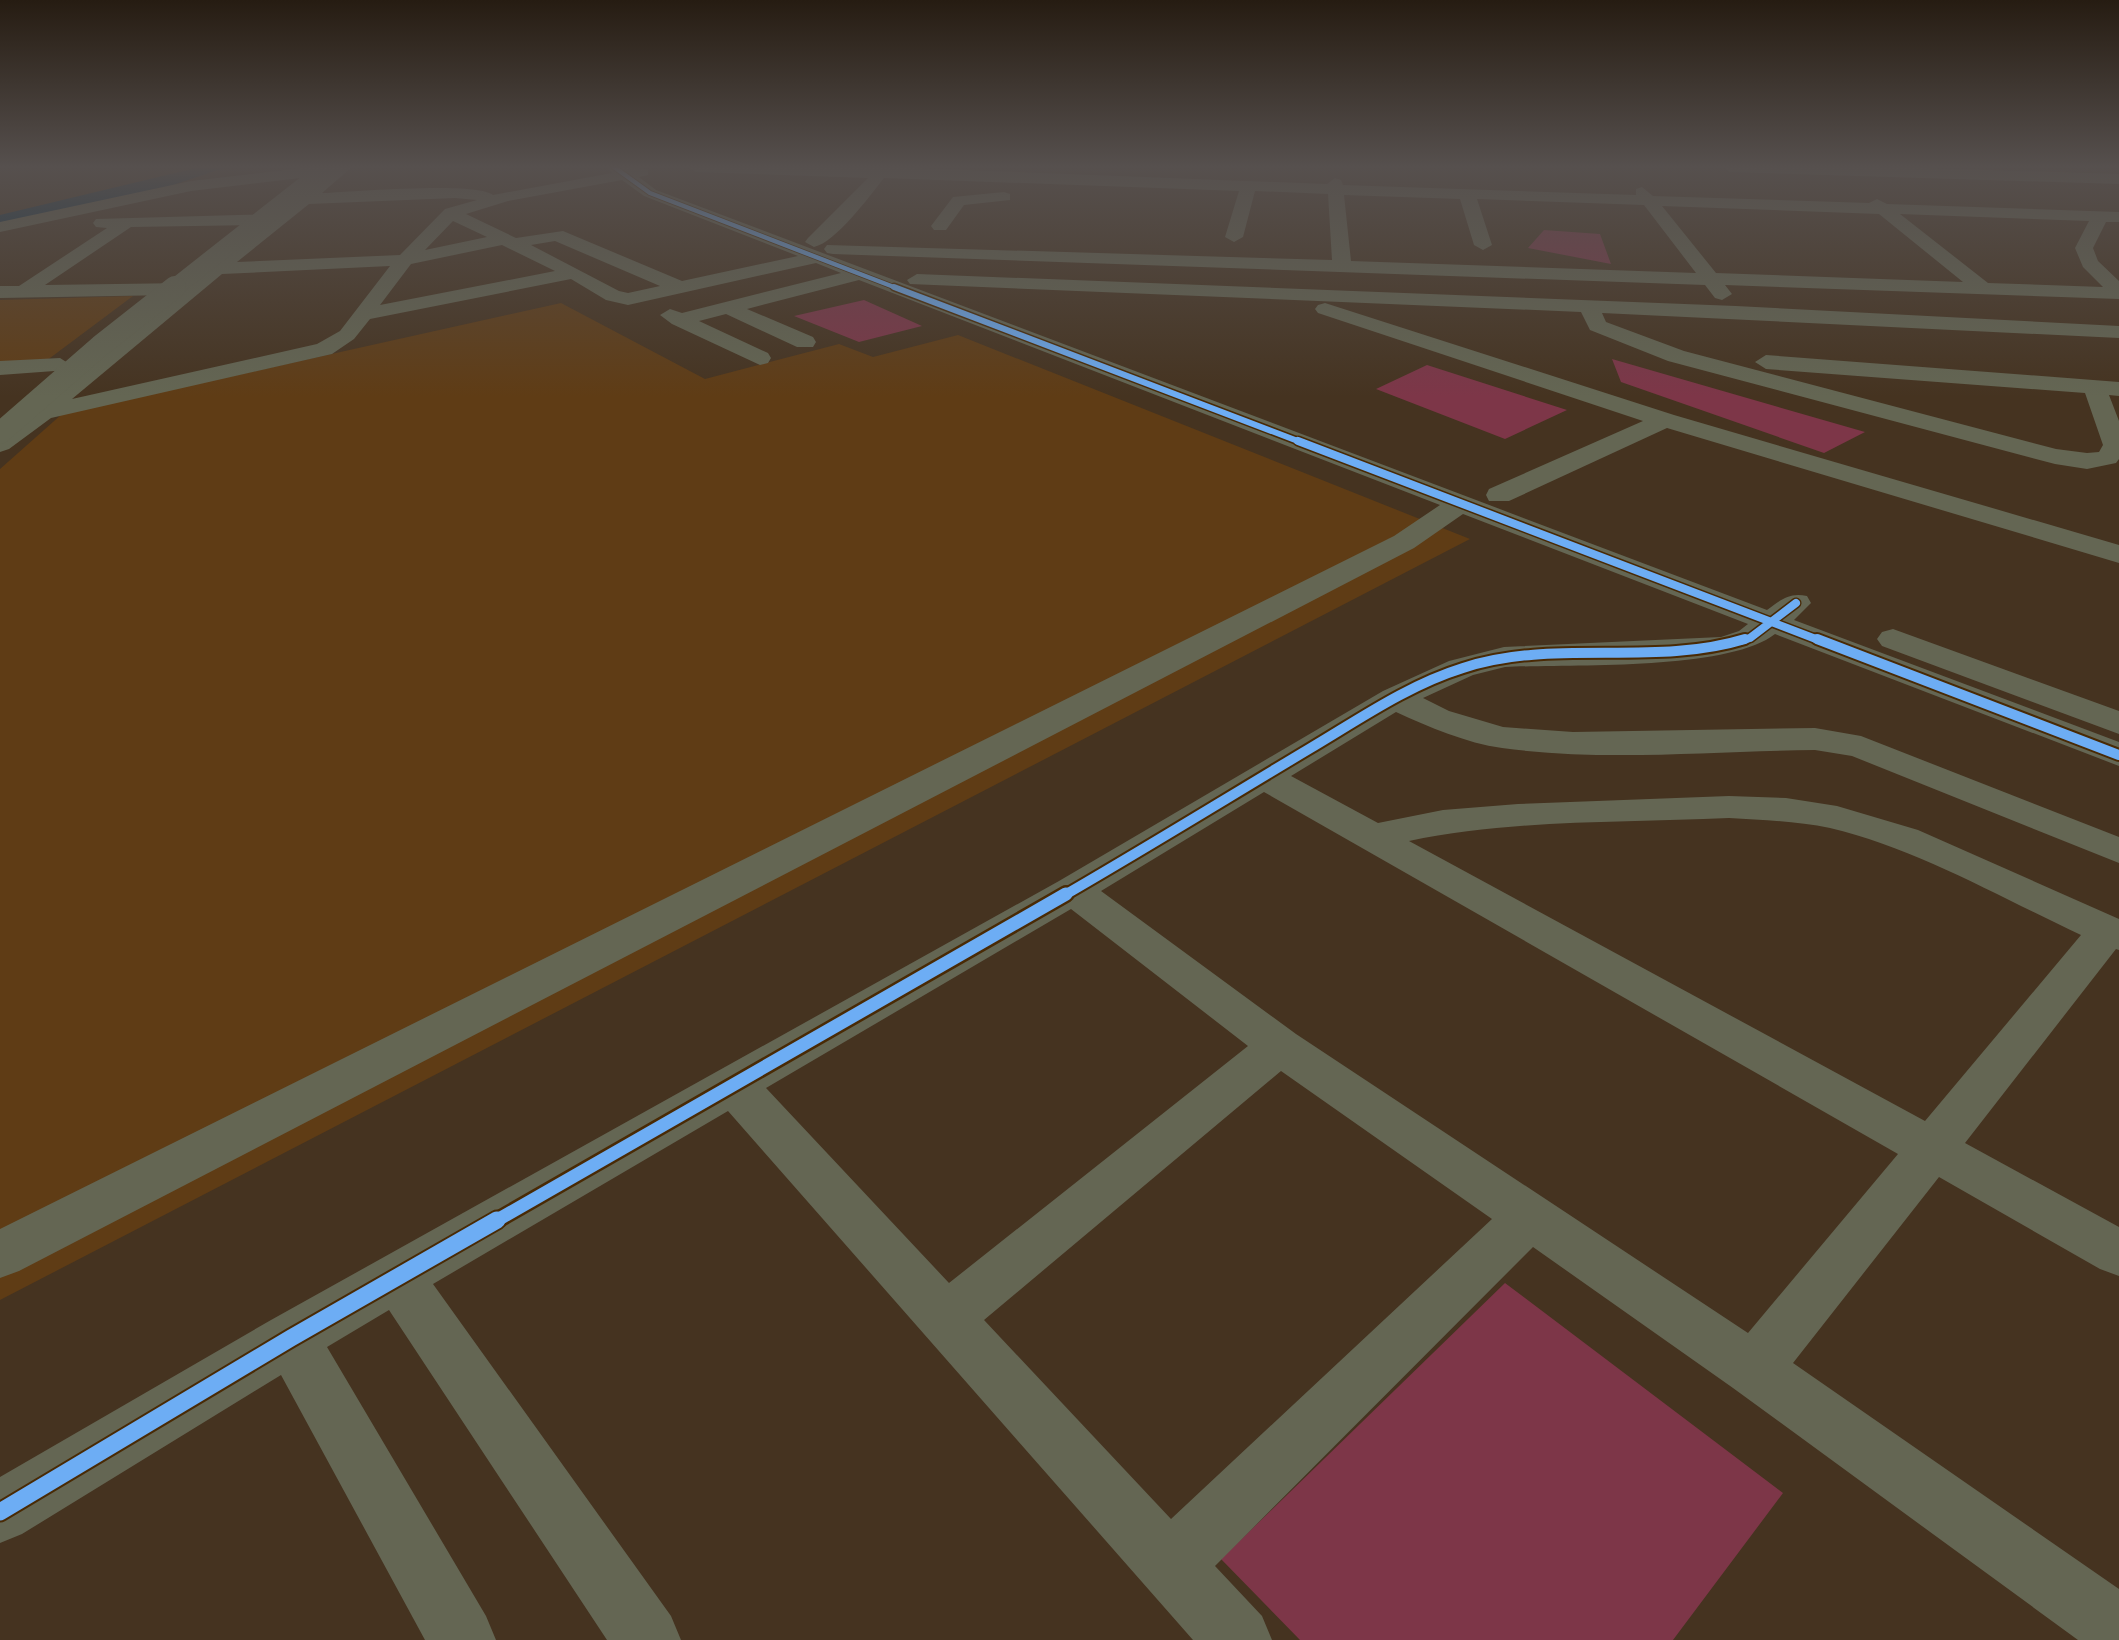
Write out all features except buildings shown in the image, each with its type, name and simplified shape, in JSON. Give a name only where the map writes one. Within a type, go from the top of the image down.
[{"type":"street","points":[[24,291],[96,244]]},
{"type":"street","points":[[0,444],[43,413],[224,244]]},
{"type":"street","points":[[0,433],[100,346],[237,244]]},
{"type":"street","points":[[219,269],[250,244]]},
{"type":"street","points":[[43,413],[307,355],[337,344],[419,244]]},
{"type":"street","points":[[0,413],[158,290],[188,279],[219,269],[405,260],[496,244]]},
{"type":"street","points":[[515,244],[613,296],[639,298],[822,249],[2119,292]]},
{"type":"street","points":[[576,244],[681,288]]},
{"type":"street","points":[[806,244],[917,280],[1680,561]]},
{"type":"street","points":[[822,249],[825,244]]},
{"type":"street","points":[[1334,244],[1342,265]]},
{"type":"street","points":[[1683,244],[1736,312]]},
{"type":"street","points":[[1926,244],[1981,287]]},
{"type":"street","points":[[2088,244],[2084,248],[2090,263],[2119,292]]},
{"type":"street","points":[[822,249],[863,273],[1460,503],[1791,608],[2119,755]]},
{"type":"street","points":[[361,315],[574,273]]},
{"type":"street","points":[[679,320],[863,273]]},
{"type":"street","points":[[917,280],[1280,294],[1506,312],[1589,307],[2119,332]]},
{"type":"street","points":[[0,292],[158,290]]},
{"type":"street","points":[[1280,294],[1665,420],[2119,554]]},
{"type":"street","points":[[639,298],[760,358]]},
{"type":"street","points":[[1589,307],[1597,326],[1676,356],[2055,456],[2087,461],[2107,458],[2116,445],[2094,386]]},
{"type":"street","points":[[729,308],[805,342]]},
{"type":"street","points":[[1459,352],[1483,340]]},
{"type":"street","points":[[1676,356],[2119,389]]},
{"type":"street","points":[[0,368],[60,365]]},
{"type":"street","points":[[1499,495],[1665,420]]},
{"type":"street","points":[[0,1255],[1404,542],[1460,503]]},
{"type":"street","points":[[0,1511],[291,1338],[1073,890],[1395,698],[1461,668],[1504,657],[1670,651],[1724,646],[1750,638],[1791,608]]},
{"type":"street","points":[[1874,632],[2119,723]]},
{"type":"street","points":[[1395,698],[1437,718],[1500,737],[1573,743],[1815,739],[1861,747],[2119,852]]},
{"type":"street","points":[[1265,777],[2119,1253]]},
{"type":"street","points":[[1374,836],[1443,822],[1518,816],[1729,807],[1786,809],[1836,818],[1905,838],[2113,933],[1929,1149],[1754,1368]]},
{"type":"street","points":[[1073,890],[1280,1046],[1754,1368],[2119,1629]]},
{"type":"street","points":[[946,1318],[1280,1046]]},
{"type":"street","points":[[734,1085],[1238,1640]]},
{"type":"street","points":[[1170,1565],[1530,1216]]},
{"type":"street","points":[[397,1277],[647,1640]]},
{"type":"street","points":[[291,1338],[462,1640]]},
{"type":"shaded area","points":[[1532,244],[1603,244],[1611,264],[1528,248]]},
{"type":"shaded area","points":[[133,296],[42,364],[0,365],[0,300]]},
{"type":"shaded area","points":[[864,300],[922,326],[859,342],[794,316]]},
{"type":"shaded area","points":[[561,303],[705,379],[839,344],[873,357],[958,335],[1470,539],[0,1300],[0,469],[62,414]]},
{"type":"shaded area","points":[[1612,359],[1865,432],[1824,453],[1621,382]]},
{"type":"shaded area","points":[[1427,365],[1567,410],[1505,439],[1376,389]]},
{"type":"shaded area","points":[[1505,1283],[1783,1493],[1673,1640],[1300,1640],[1221,1559]]},
{"type":"cycle path","points":[[781,244],[2119,755]]},
{"type":"cycle path","points":[[0,1512],[291,1338],[1073,890],[1395,698],[1461,668],[1504,657],[1670,651],[1724,646],[1750,638],[1796,603]]}]
